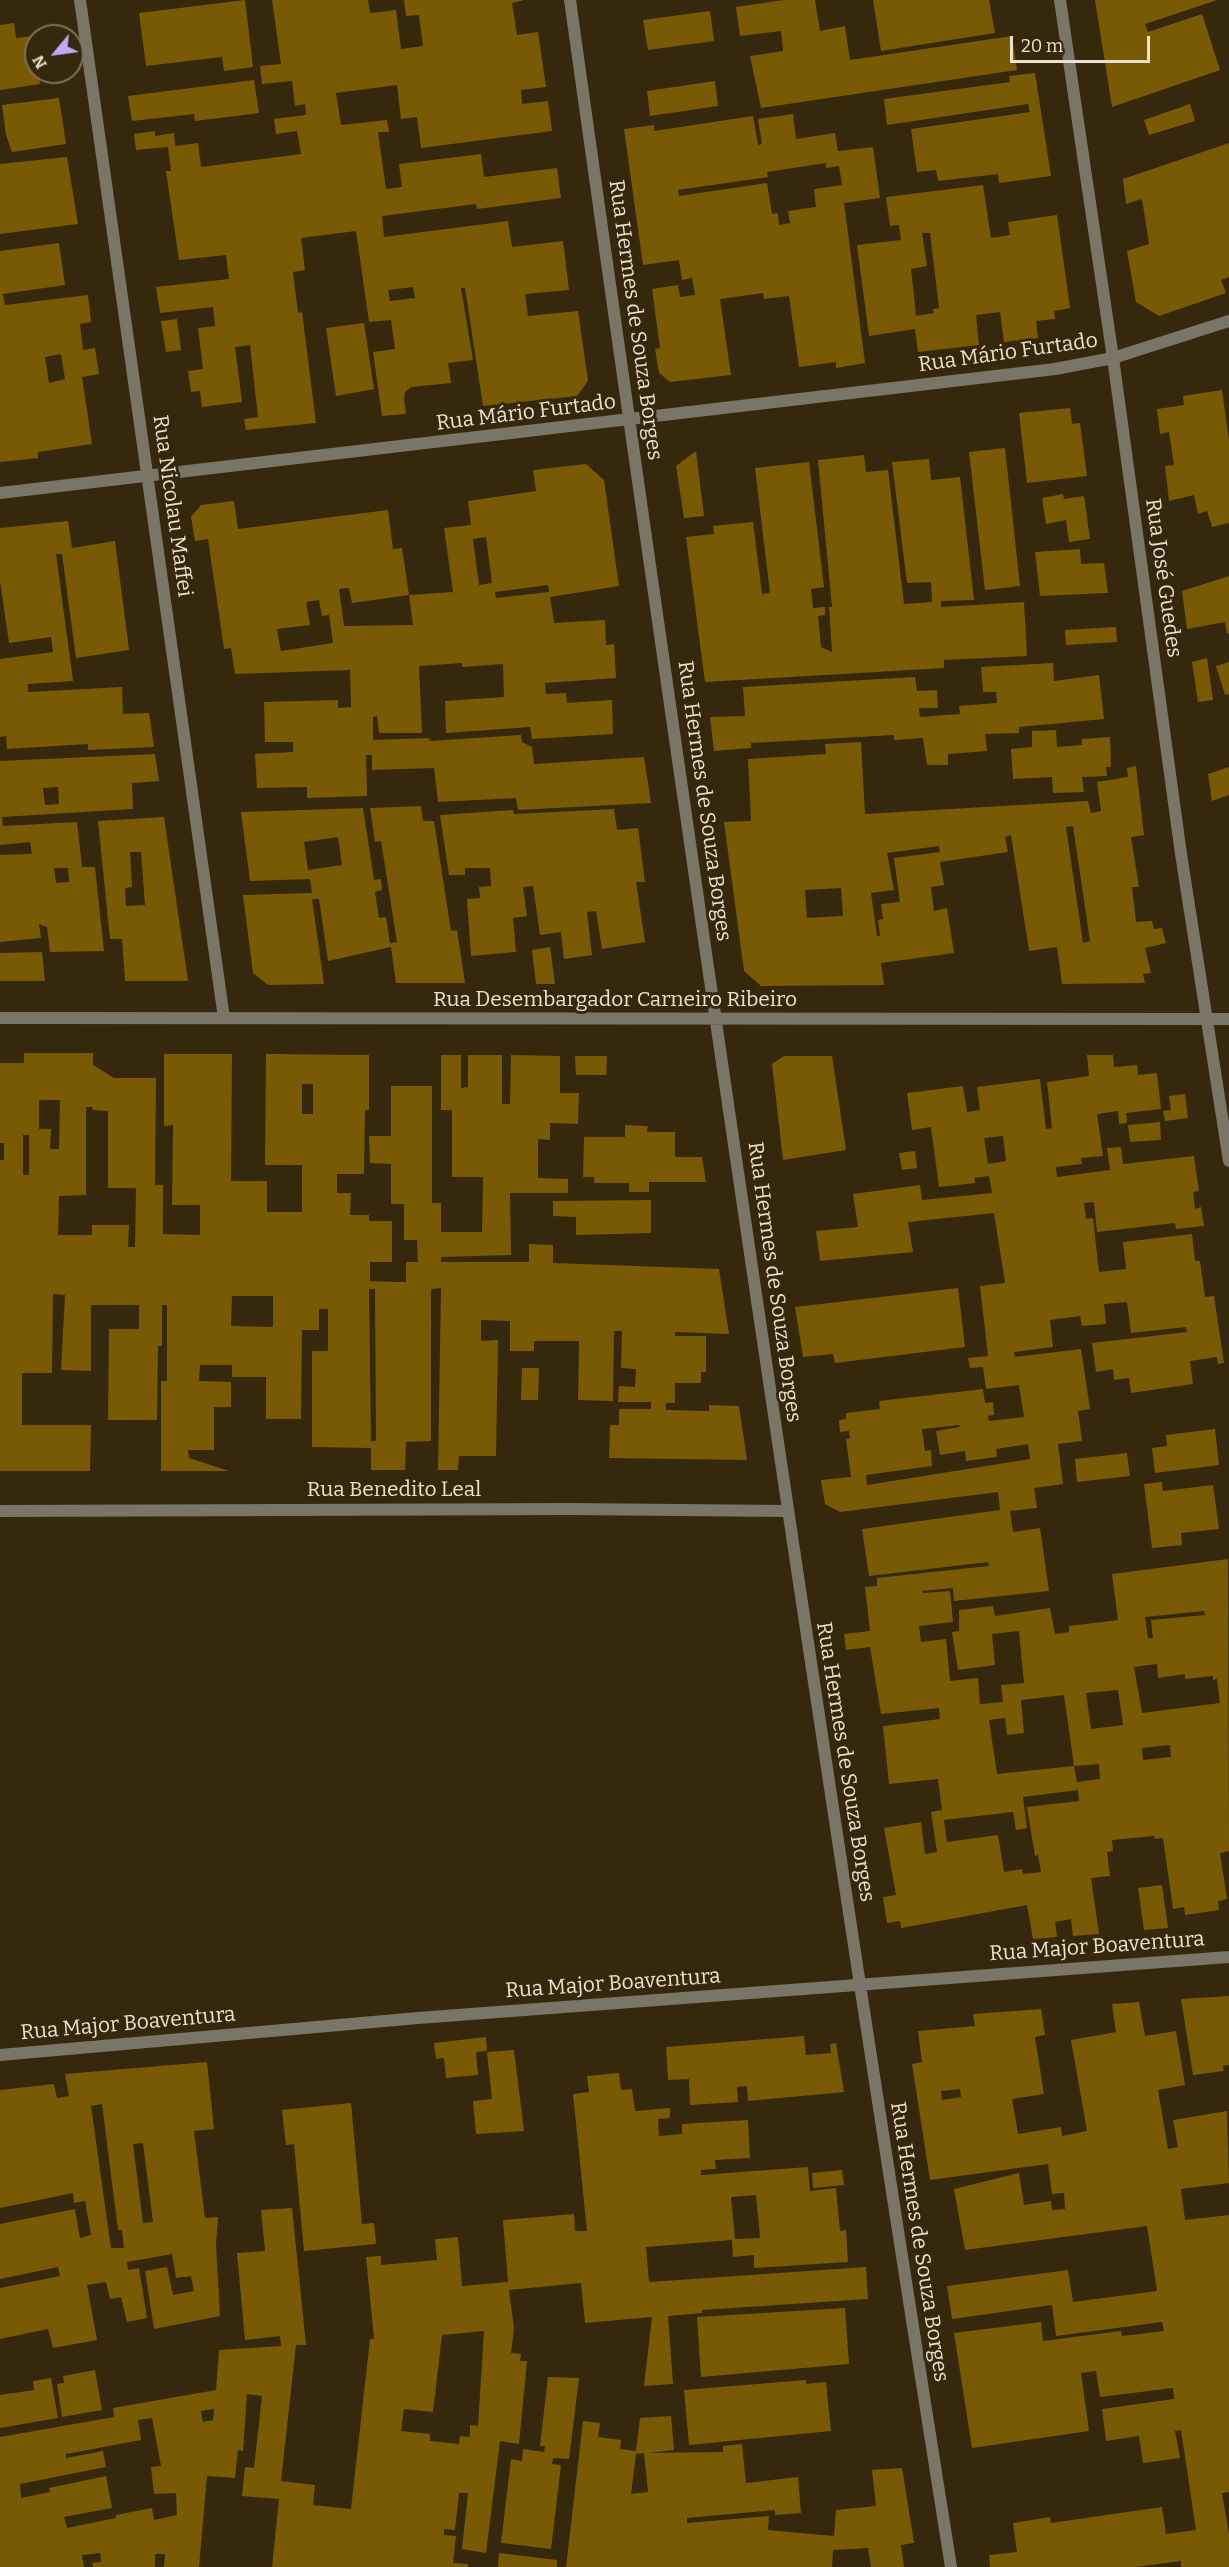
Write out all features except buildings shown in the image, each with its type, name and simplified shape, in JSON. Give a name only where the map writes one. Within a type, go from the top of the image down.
[{"type":"street","name":"Rua Nicolau Maffei","points":[[81,0],[224,1018]]},
{"type":"street","name":"Rua Hermes de Souza Borges","points":[[570,0],[788,1512],[859,1985],[951,2567]]},
{"type":"street","name":"Rua José Guedes","points":[[1060,0],[1113,358],[1181,854],[1229,1161]]},
{"type":"street","name":"Rua Mário Furtado","points":[[0,493],[629,421],[1055,369],[1113,358],[1229,321]]},
{"type":"street","name":"Rua Desembargador Carneiro Ribeiro","points":[[0,1018],[1229,1019]]},
{"type":"street","name":"Rua Benedito Leal","points":[[0,1511],[571,1509],[788,1512]]},
{"type":"street","name":"Rua Major Boaventura","points":[[0,2055],[418,2018],[1229,1957]]}]
